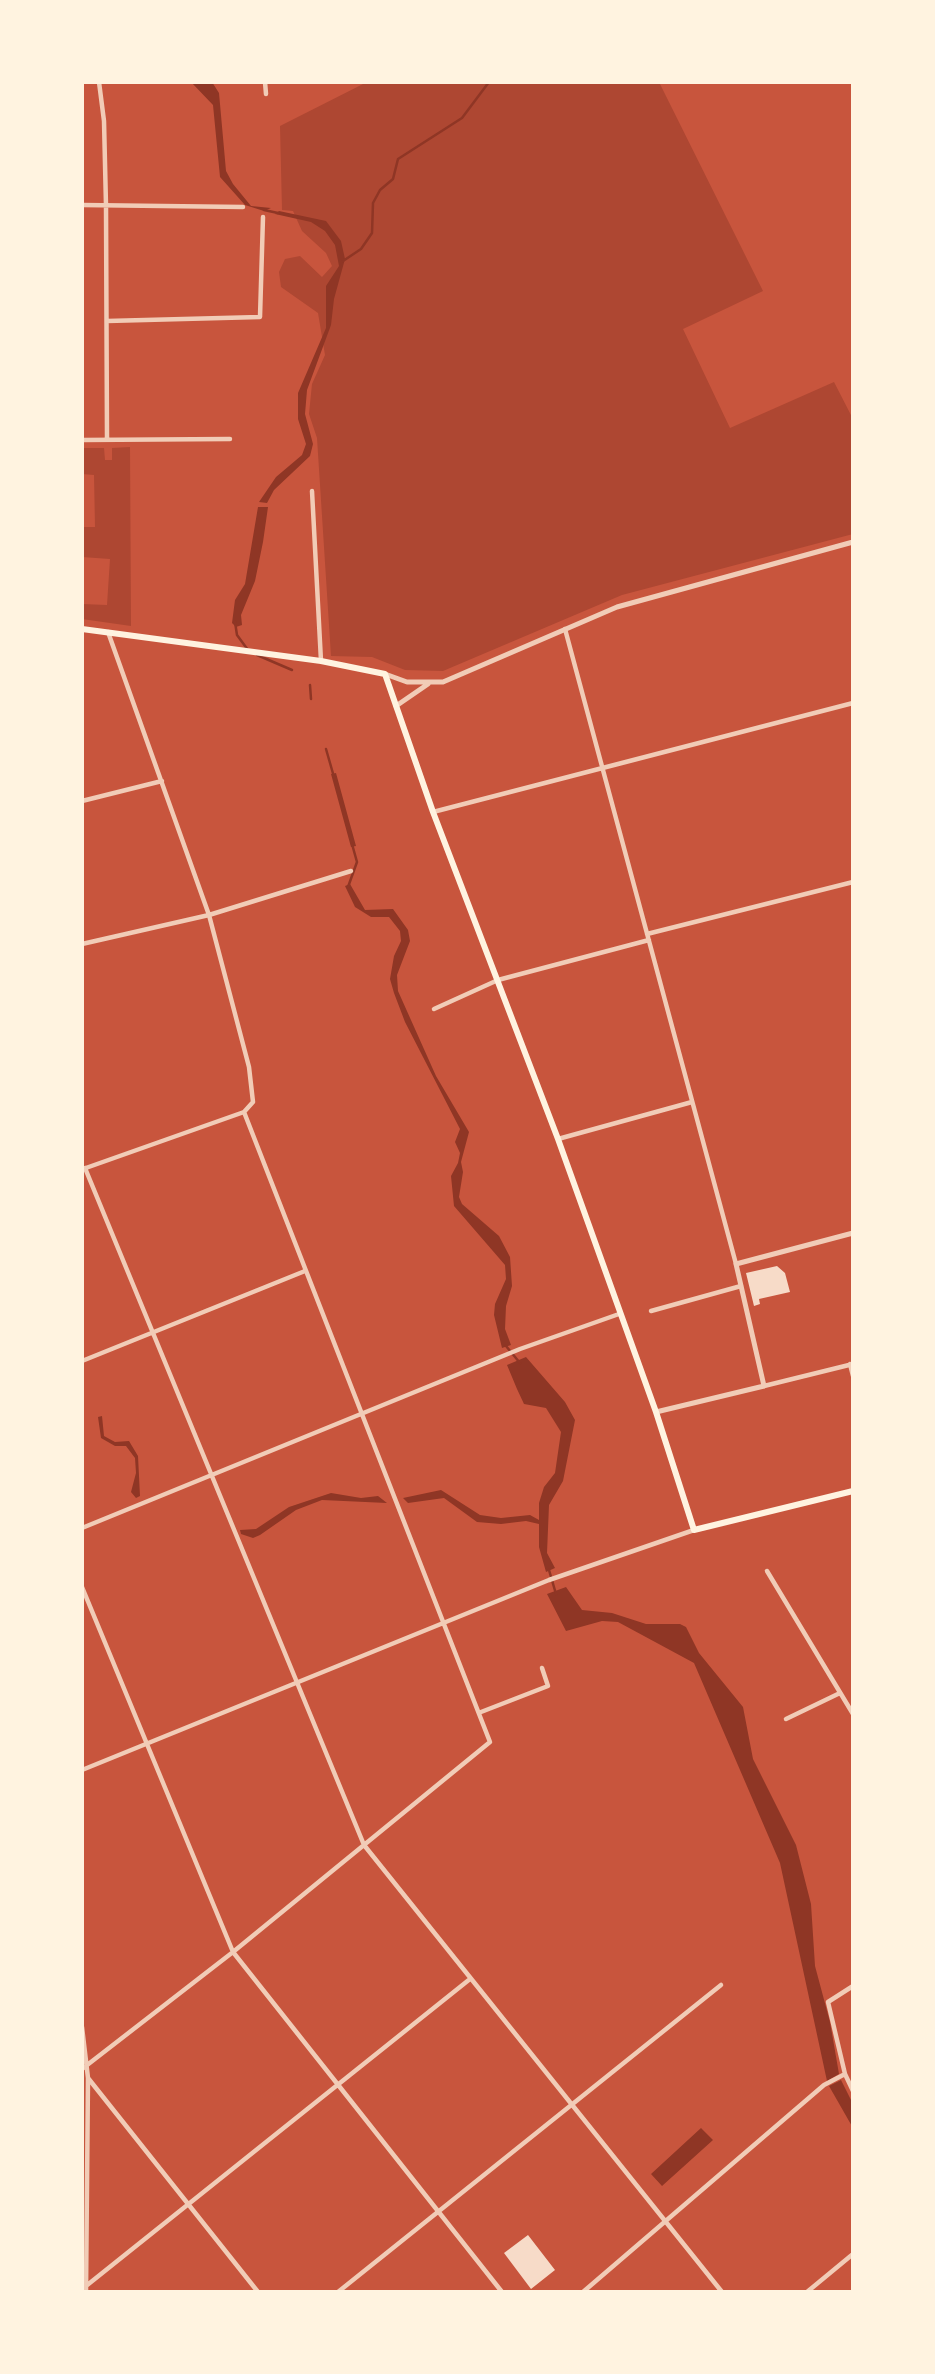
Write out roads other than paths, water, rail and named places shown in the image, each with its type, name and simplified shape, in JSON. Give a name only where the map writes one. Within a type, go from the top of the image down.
[{"type":"main road","points":[[82,629],[321,661],[385,674],[433,812],[558,1139],[656,1412],[694,1530],[853,1491]]},
{"type":"street","points":[[99,82],[104,121],[106,206],[107,440]]},
{"type":"street","points":[[265,82],[266,94]]},
{"type":"street","points":[[82,205],[243,207]]},
{"type":"street","points":[[107,321],[258,318],[262,312],[263,217]]},
{"type":"street","points":[[82,440],[230,439]]},
{"type":"street","points":[[312,491],[321,661]]},
{"type":"street","points":[[385,674],[407,682],[443,682],[617,607],[853,542]]},
{"type":"street","points":[[565,629],[736,1264],[764,1386]]},
{"type":"street","points":[[108,631],[209,915],[253,1102],[244,1112],[84,1168],[363,1845],[663,2222],[722,2292]]},
{"type":"street","points":[[396,706],[428,684]]},
{"type":"street","points":[[433,812],[853,703]]},
{"type":"street","points":[[82,801],[162,781]]},
{"type":"street","points":[[82,944],[209,915],[351,872]]},
{"type":"street","points":[[647,934],[853,882]]},
{"type":"street","points":[[434,1009],[498,980],[649,940]]},
{"type":"street","points":[[558,1139],[692,1102]]},
{"type":"street","points":[[85,2069],[490,1742],[481,1712],[244,1112]]},
{"type":"street","points":[[736,1264],[853,1233]]},
{"type":"street","points":[[82,1361],[305,1271]]},
{"type":"street","points":[[651,1311],[741,1286]]},
{"type":"street","points":[[82,1528],[520,1349],[619,1314]]},
{"type":"street","points":[[656,1412],[851,1364],[853,1376]]},
{"type":"street","points":[[82,1770],[550,1580],[694,1530]]},
{"type":"street","points":[[767,1571],[853,1714]]},
{"type":"street","points":[[82,1587],[233,1952],[337,2087],[502,2292]]},
{"type":"street","points":[[481,1712],[548,1686],[542,1668]]},
{"type":"street","points":[[786,1719],[841,1693]]},
{"type":"street","points":[[86,2289],[470,1979]]},
{"type":"street","points":[[338,2292],[436,2210],[721,1985]]},
{"type":"street","points":[[853,1986],[828,2002],[844,2074],[853,2091]]},
{"type":"street","points":[[82,2028],[88,2078],[258,2292]]},
{"type":"street","points":[[583,2292],[824,2085],[844,2074]]},
{"type":"street","points":[[86,2289],[84,2221],[88,2078]]},
{"type":"street","points":[[807,2292],[853,2254]]},
{"type":"waterway","points":[[343,261],[361,249],[372,233],[373,203],[380,190],[393,179],[398,159],[462,118],[489,82]]},
{"type":"waterway","points":[[264,210],[278,213]]},
{"type":"waterway","points":[[235,622],[237,635],[248,650]]},
{"type":"waterway","points":[[257,655],[292,670]]},
{"type":"waterway","points":[[310,685],[311,699]]},
{"type":"waterway","points":[[326,749],[334,777]]},
{"type":"waterway","points":[[348,887],[357,862],[352,844]]},
{"type":"waterway","points":[[506,1346],[520,1363]]},
{"type":"waterway","points":[[549,1570],[556,1594]]}]
